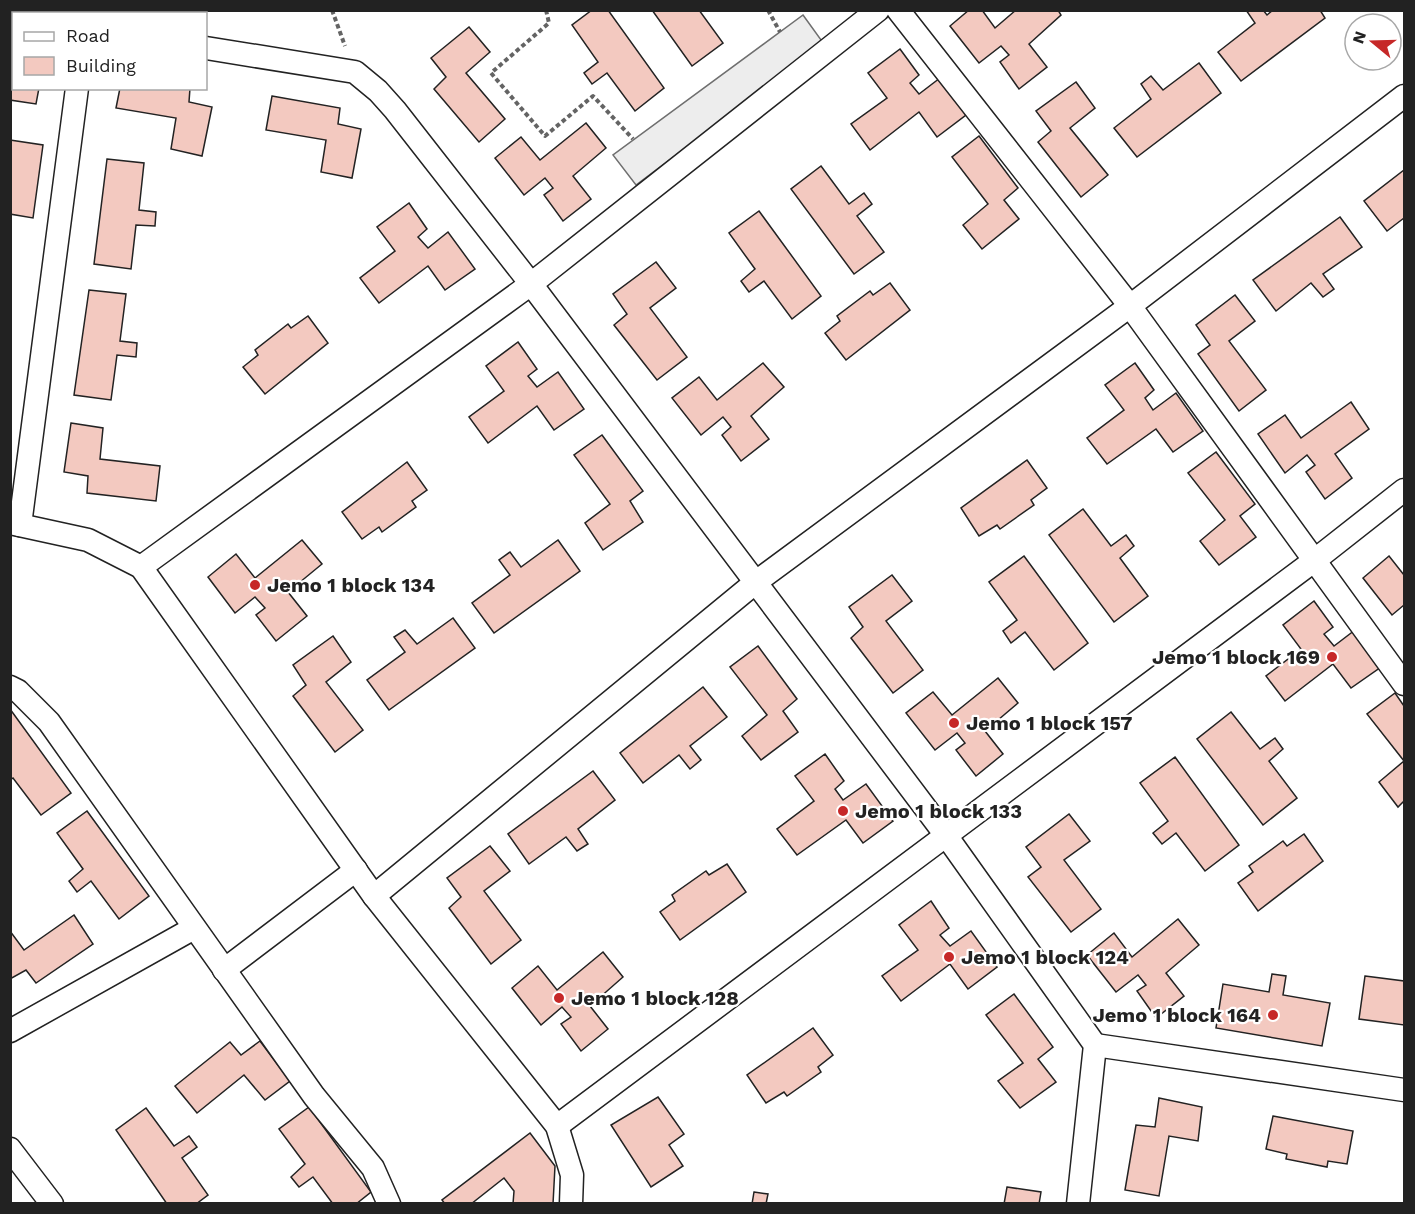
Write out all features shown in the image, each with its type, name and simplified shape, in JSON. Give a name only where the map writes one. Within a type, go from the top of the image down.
[{"type":"street","points":[[141,567],[531,284],[878,10]]},
{"type":"street","points":[[898,10],[1130,306],[1404,684]]},
{"type":"street","points":[[207,48],[355,72],[378,91],[531,284],[756,582],[945,834],[1095,1045],[1078,1203]]},
{"type":"street","points":[[77,90],[15,524],[88,540],[141,567],[374,896],[557,1126],[573,1175],[571,1203]]},
{"type":"street","points":[[374,896],[756,582],[1130,306],[1404,96]]},
{"type":"street","points":[[557,1126],[1314,560],[1404,490]]},
{"type":"street","points":[[10,687],[18,691],[49,722],[314,1096],[373,1168],[389,1203]]},
{"type":"street","points":[[224,970],[356,870]]},
{"type":"street","points":[[10,1031],[194,928]]},
{"type":"street","points":[[1095,1045],[1404,1090]]},
{"type":"street","points":[[10,1149],[51,1203]]},
{"type":"path","points":[[332,10],[355,72]]},
{"type":"path","points":[[546,10],[549,23],[491,73],[545,136],[593,96],[633,140]]},
{"type":"path","points":[[768,10],[780,32]]},
{"type":"shaded area","points":[[803,15],[824,44],[636,185],[613,155]]},
{"type":"building","points":[[592,10],[608,10],[664,88],[635,111],[607,73],[592,84],[584,73],[598,62],[572,25]]},
{"type":"building","points":[[652,10],[699,10],[723,43],[692,66]]},
{"type":"building","points":[[969,10],[982,10],[995,28],[1016,10],[1058,10],[1061,15],[1029,44],[1047,67],[1019,89],[1000,62],[1009,55],[1001,46],[979,63],[950,26]]},
{"type":"building","points":[[1246,10],[1263,10],[1267,15],[1273,10],[1320,10],[1325,18],[1241,81],[1218,52],[1255,23]]},
{"type":"building","points":[[469,27],[490,52],[466,73],[505,119],[479,142],[434,89],[446,77],[431,58]]},
{"type":"building","points":[[900,49],[919,75],[910,83],[919,94],[940,78],[966,115],[937,137],[919,112],[870,150],[851,124],[887,98],[868,73]]},
{"type":"building","points":[[10,62],[12,62],[12,90],[39,90],[36,104],[10,100]]},
{"type":"building","points":[[1199,63],[1221,93],[1137,157],[1114,128],[1151,99],[1141,84],[1151,76],[1163,90]]},
{"type":"building","points":[[1076,82],[1095,108],[1070,128],[1108,175],[1081,197],[1038,142],[1051,131],[1036,111]]},
{"type":"building","points":[[120,90],[190,90],[189,102],[212,107],[202,156],[171,149],[176,118],[116,108]]},
{"type":"building","points":[[272,96],[340,108],[338,124],[361,129],[352,178],[321,172],[326,140],[266,130]]},
{"type":"building","points":[[586,123],[606,148],[573,176],[591,199],[563,221],[544,195],[553,188],[545,178],[524,195],[495,158],[521,137],[540,160]]},
{"type":"building","points":[[979,136],[1018,188],[1004,200],[1019,219],[982,249],[963,225],[988,204],[952,157]]},
{"type":"building","points":[[10,140],[43,145],[33,218],[10,214]]},
{"type":"building","points":[[107,159],[144,163],[139,210],[156,212],[155,226],[136,225],[131,269],[94,264]]},
{"type":"building","points":[[821,166],[849,204],[864,193],[872,204],[857,216],[884,252],[854,274],[791,189]]},
{"type":"building","points":[[1404,170],[1404,218],[1387,231],[1364,201]]},
{"type":"building","points":[[409,203],[427,229],[418,237],[428,248],[448,232],[475,269],[445,290],[428,266],[379,303],[360,278],[395,251],[377,227]]},
{"type":"building","points":[[759,211],[821,296],[792,319],[764,281],[749,292],[741,281],[755,269],[729,233]]},
{"type":"building","points":[[1340,217],[1362,247],[1323,274],[1334,289],[1323,297],[1311,283],[1276,311],[1253,280]]},
{"type":"building","points":[[656,262],[676,288],[650,308],[687,357],[657,380],[614,325],[627,314],[613,294]]},
{"type":"building","points":[[890,283],[910,310],[846,360],[825,333],[840,321],[837,316],[870,291],[873,295]]},
{"type":"building","points":[[89,290],[126,294],[120,341],[137,343],[136,357],[117,355],[111,400],[74,395]]},
{"type":"building","points":[[1235,295],[1255,321],[1229,341],[1266,390],[1239,411],[1198,354],[1210,345],[1196,325]]},
{"type":"building","points":[[308,316],[328,343],[265,394],[243,367],[258,355],[255,350],[288,324],[291,328]]},
{"type":"building","points":[[518,342],[537,369],[528,376],[537,387],[558,372],[584,409],[554,430],[537,406],[488,443],[469,417],[504,391],[486,366]]},
{"type":"building","points":[[763,363],[784,387],[751,416],[769,439],[741,461],[722,435],[731,427],[723,417],[701,435],[672,398],[699,377],[717,400]]},
{"type":"building","points":[[1135,363],[1154,390],[1145,398],[1153,410],[1176,393],[1203,431],[1173,452],[1156,429],[1107,464],[1087,438],[1124,410],[1105,385]]},
{"type":"building","points":[[1351,402],[1369,429],[1335,454],[1352,478],[1325,499],[1306,472],[1315,465],[1307,455],[1285,473],[1258,434],[1285,415],[1301,438]]},
{"type":"building","points":[[71,423],[103,428],[100,459],[160,466],[156,501],[87,493],[88,476],[64,472]]},
{"type":"building","points":[[602,435],[643,491],[630,501],[643,522],[603,550],[585,523],[610,504],[574,455]]},
{"type":"building","points":[[1216,452],[1255,504],[1240,516],[1256,537],[1219,565],[1200,541],[1225,520],[1188,473]]},
{"type":"building","points":[[1027,460],[1047,488],[1031,500],[1034,505],[1000,529],[997,525],[979,536],[961,508]]},
{"type":"building","points":[[407,462],[427,490],[412,501],[416,507],[382,532],[379,527],[362,539],[342,512]]},
{"type":"building","points":[[1083,509],[1111,546],[1126,535],[1134,546],[1120,558],[1148,596],[1114,622],[1049,535]]},
{"type":"building","name":"Jemo 1 block 134","points":[[302,540],[322,564],[288,592],[307,616],[276,641],[256,615],[265,608],[255,597],[235,613],[208,577],[236,554],[255,578]]},
{"type":"building","points":[[558,540],[580,571],[494,633],[472,603],[510,575],[499,560],[510,552],[521,567]]},
{"type":"building","points":[[1024,556],[1088,643],[1054,670],[1025,632],[1011,643],[1003,631],[1017,620],[989,582]]},
{"type":"building","points":[[1389,556],[1404,575],[1404,605],[1392,615],[1363,578]]},
{"type":"building","points":[[892,575],[912,601],[886,621],[923,670],[893,693],[851,638],[863,627],[849,607]]},
{"type":"building","name":"Jemo 1 block 169","points":[[1314,601],[1333,627],[1324,634],[1334,646],[1355,630],[1381,667],[1351,688],[1333,664],[1285,701],[1266,676],[1301,649],[1283,625]]},
{"type":"building","points":[[453,618],[475,648],[389,710],[367,680],[405,652],[394,637],[405,630],[417,644]]},
{"type":"building","points":[[333,636],[351,662],[326,682],[363,730],[335,752],[293,696],[306,685],[293,665]]},
{"type":"building","points":[[758,646],[797,699],[783,711],[798,732],[761,760],[742,736],[767,715],[730,667]]},
{"type":"building","name":"Jemo 1 block 157","points":[[998,678],[1018,703],[985,731],[1003,754],[976,776],[956,750],[965,743],[957,733],[935,750],[906,713],[933,692],[952,715]]},
{"type":"building","points":[[703,687],[727,717],[690,746],[701,760],[690,769],[679,755],[643,783],[620,753]]},
{"type":"building","points":[[1395,693],[1404,706],[1404,761],[1367,714]]},
{"type":"building","points":[[10,709],[71,793],[41,815],[13,778],[10,780]]},
{"type":"building","points":[[1231,712],[1260,749],[1275,738],[1283,749],[1269,761],[1297,798],[1263,825],[1197,739]]},
{"type":"building","name":"Jemo 1 block 133","points":[[825,754],[844,781],[835,789],[843,800],[866,784],[893,821],[863,843],[846,820],[797,855],[777,829],[814,801],[795,776]]},
{"type":"building","points":[[1175,757],[1239,845],[1205,871],[1176,833],[1162,844],[1153,833],[1168,821],[1140,783]]},
{"type":"building","points":[[1404,761],[1404,801],[1398,807],[1379,782]]},
{"type":"building","points":[[593,771],[615,800],[578,829],[588,844],[577,851],[566,837],[529,864],[508,834]]},
{"type":"building","points":[[87,811],[149,896],[119,919],[91,881],[77,892],[69,881],[83,869],[57,833]]},
{"type":"building","points":[[1069,814],[1090,841],[1064,860],[1101,909],[1071,932],[1028,877],[1041,867],[1026,847]]},
{"type":"building","points":[[1304,834],[1323,861],[1258,911],[1238,883],[1253,872],[1249,866],[1283,841],[1287,846]]},
{"type":"building","points":[[490,846],[510,871],[484,891],[521,940],[491,964],[449,908],[461,897],[447,878]]},
{"type":"building","points":[[727,864],[746,892],[680,940],[660,912],[675,901],[672,895],[706,871],[709,875]]},
{"type":"building","name":"Jemo 1 block 124","points":[[931,901],[949,928],[940,935],[950,946],[971,931],[997,967],[968,989],[950,964],[901,1001],[882,976],[918,950],[899,925]]},
{"type":"building","points":[[74,915],[93,944],[36,983],[26,970],[10,979],[10,931],[24,950]]},
{"type":"building","points":[[1178,919],[1199,945],[1166,973],[1184,996],[1156,1018],[1137,991],[1146,985],[1138,975],[1116,992],[1087,955],[1114,933],[1132,957]]},
{"type":"building","name":"Jemo 1 block 128","points":[[603,952],[623,977],[590,1006],[608,1029],[581,1051],[561,1024],[571,1017],[562,1007],[541,1025],[512,988],[538,966],[557,990]]},
{"type":"building","name":"Jemo 1 block 164","points":[[1272,974],[1286,976],[1283,995],[1330,1003],[1322,1046],[1216,1028],[1223,984],[1269,992]]},
{"type":"building","points":[[1365,976],[1404,981],[1404,1025],[1359,1019]]},
{"type":"building","points":[[1014,994],[1053,1047],[1038,1059],[1056,1082],[1020,1108],[998,1081],[1023,1063],[986,1015]]},
{"type":"building","points":[[813,1028],[833,1055],[818,1067],[821,1072],[787,1096],[784,1092],[766,1103],[747,1075]]},
{"type":"building","points":[[260,1041],[290,1081],[265,1100],[244,1075],[197,1113],[175,1086],[230,1042],[241,1055]]},
{"type":"building","points":[[658,1097],[684,1134],[669,1145],[683,1166],[651,1187],[611,1125]]},
{"type":"building","points":[[1159,1098],[1202,1107],[1198,1141],[1169,1136],[1159,1196],[1125,1190],[1136,1125],[1155,1127]]},
{"type":"building","points":[[309,1107],[371,1192],[356,1204],[333,1204],[313,1177],[299,1187],[291,1177],[305,1164],[279,1129]]},
{"type":"building","points":[[146,1108],[174,1146],[189,1136],[197,1147],[182,1158],[208,1195],[196,1204],[167,1204],[116,1130]]},
{"type":"building","points":[[1273,1116],[1353,1131],[1347,1164],[1328,1161],[1327,1167],[1286,1159],[1287,1154],[1266,1149]]},
{"type":"building","points":[[530,1133],[555,1166],[553,1204],[513,1204],[514,1191],[504,1178],[471,1204],[445,1204],[442,1200]]},
{"type":"building","points":[[1007,1187],[1041,1192],[1039,1204],[1004,1204]]},
{"type":"building","points":[[754,1192],[768,1194],[766,1204],[752,1204]]},
{"type":"place","name":"Jemo 1 block 134","points":[[255,585]]},
{"type":"place","name":"Jemo 1 block 169","points":[[1332,657]]},
{"type":"place","name":"Jemo 1 block 157","points":[[954,723]]},
{"type":"place","name":"Jemo 1 block 133","points":[[843,811]]},
{"type":"place","name":"Jemo 1 block 124","points":[[949,957]]},
{"type":"place","name":"Jemo 1 block 128","points":[[559,998]]},
{"type":"place","name":"Jemo 1 block 164","points":[[1273,1015]]}]
